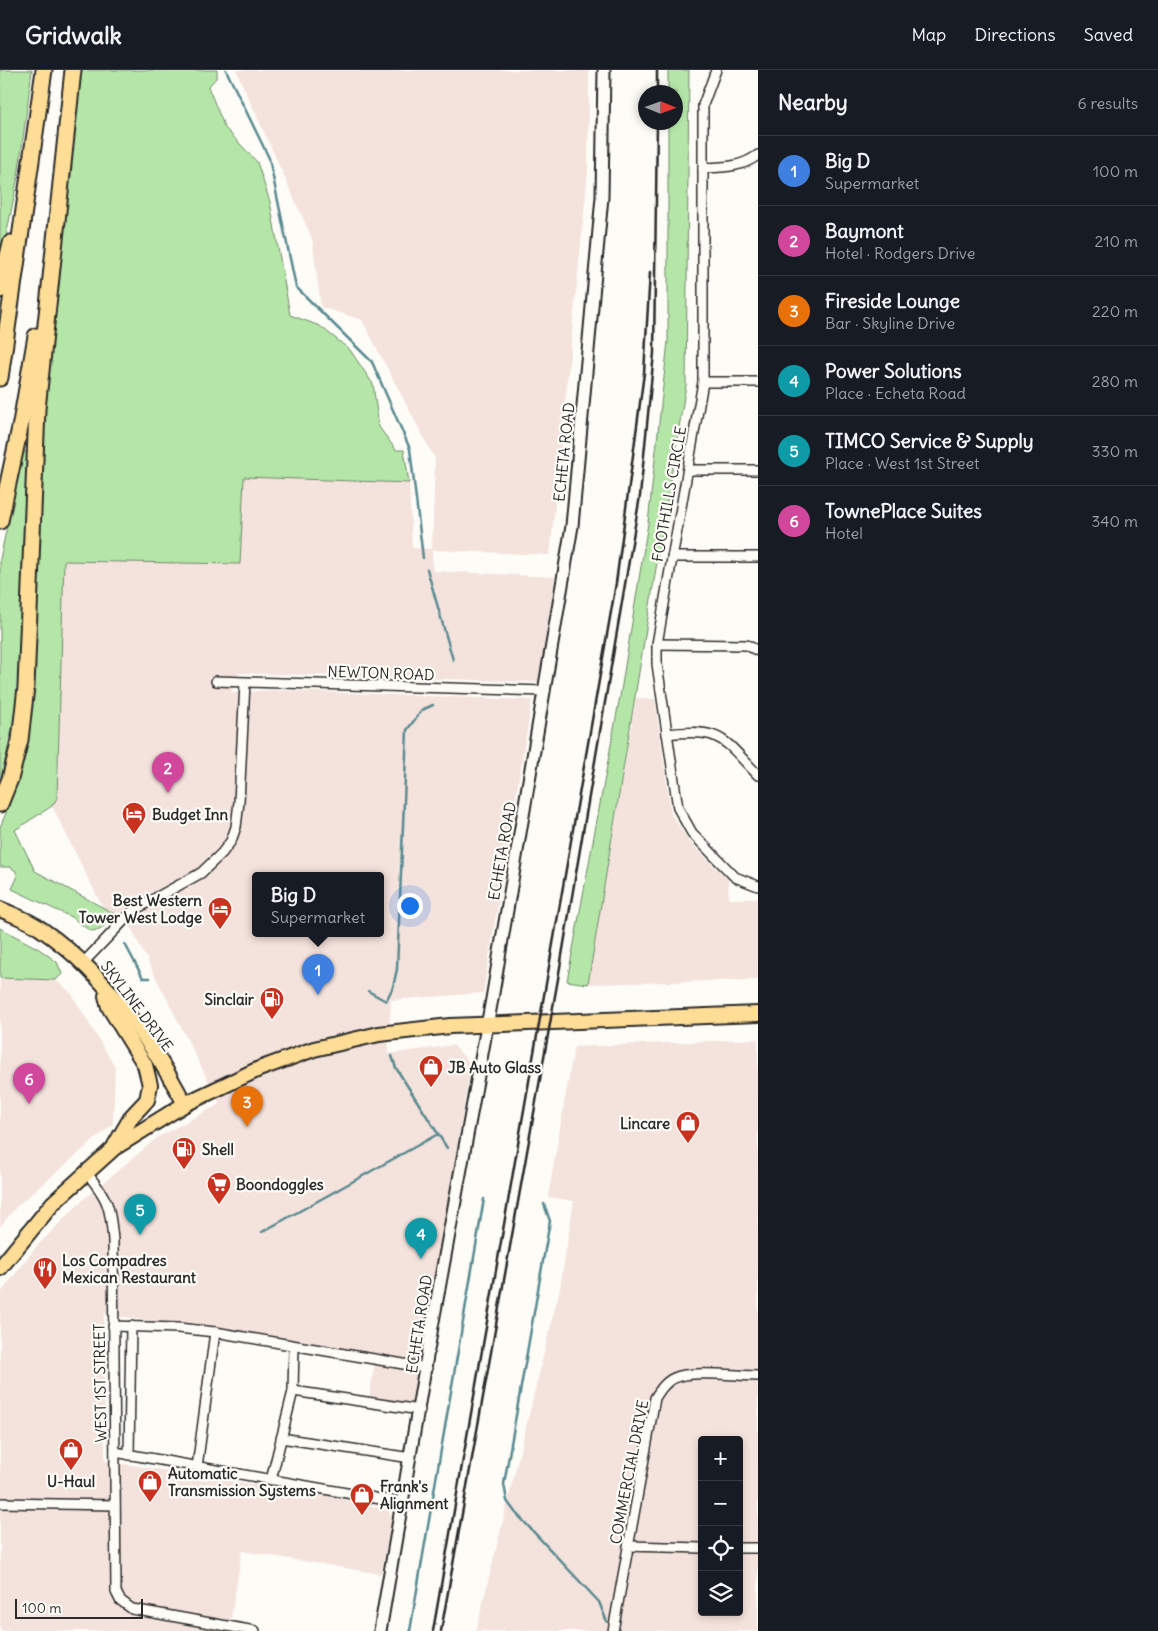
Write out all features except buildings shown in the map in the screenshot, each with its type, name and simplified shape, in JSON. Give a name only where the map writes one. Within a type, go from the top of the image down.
[{"type":"highway","points":[[0,378],[44,70]]},
{"type":"highway","points":[[0,521],[21,423],[37,329],[71,70]]},
{"type":"highway","points":[[0,804],[10,779],[20,740],[26,687],[37,409],[71,70]]},
{"type":"highway","points":[[0,290],[32,146]]},
{"type":"main road","name":"SKYLINE DRIVE","points":[[0,909],[40,927],[83,963],[103,984],[139,1030],[186,1104]]},
{"type":"main road","points":[[103,984],[109,1007],[145,1065],[150,1085],[147,1100],[132,1116],[114,1148]]},
{"type":"main road","points":[[0,1268],[35,1223],[86,1172],[114,1148],[186,1104],[259,1069],[340,1041],[379,1034],[488,1023],[758,1014]]},
{"type":"street","name":"ECHETA ROAD","points":[[380,1631],[420,1410],[432,1327],[488,1023],[571,534],[581,443],[602,197],[604,70]]},
{"type":"street","name":"FOOTHILLS CIRCLE","points":[[716,70],[703,105],[703,382],[657,644],[658,664],[678,808],[692,833],[735,877],[758,886]]},
{"type":"street","points":[[703,168],[732,167],[746,164],[758,155]]},
{"type":"street","points":[[703,382],[758,382]]},
{"type":"street","points":[[688,470],[758,470]]},
{"type":"street","points":[[672,557],[758,557]]},
{"type":"street","points":[[657,644],[747,645],[758,651]]},
{"type":"street","name":"NEWTON ROAD","points":[[216,681],[545,691]]},
{"type":"street","points":[[83,963],[134,910],[201,872],[222,854],[231,841],[236,827],[239,802],[245,682]]},
{"type":"street","points":[[667,734],[693,731],[708,732],[724,739],[758,775]]},
{"type":"street","name":"WEST 1ST STREET","points":[[86,1172],[102,1191],[110,1206],[113,1240],[116,1592],[120,1600],[132,1610],[255,1631]]},
{"type":"street","points":[[113,1326],[215,1332],[426,1368]]},
{"type":"street","points":[[129,1455],[130,1326]]},
{"type":"street","points":[[197,1468],[215,1332]]},
{"type":"street","points":[[271,1480],[294,1391],[294,1347]]},
{"type":"street","name":"COMMERCIAL DRIVE","points":[[613,1631],[655,1398],[663,1386],[674,1378],[687,1375],[758,1376]]},
{"type":"street","points":[[294,1391],[420,1410]]},
{"type":"street","points":[[281,1438],[411,1458]]},
{"type":"street","points":[[115,1452],[403,1504]]},
{"type":"street","points":[[0,1504],[115,1505]]},
{"type":"street","points":[[628,1546],[698,1548]]},
{"type":"street","points":[[743,1548],[758,1548]]},
{"type":"shaded area","points":[[236,70],[589,70],[588,172],[550,555],[432,550],[433,571],[555,577],[538,682],[239,673],[231,693],[271,690],[532,700],[483,993],[391,1000],[388,1054],[453,1045],[471,1064],[413,1404],[369,1399],[376,1355],[104,1314],[105,1461],[334,1497],[388,1510],[392,1517],[381,1574],[242,1551],[229,1631],[0,1631],[0,1294],[36,1247],[84,1199],[158,1137],[220,1104],[128,922],[103,908],[52,806],[57,798],[64,561],[240,564],[244,477],[409,483],[412,548],[432,549],[435,459],[362,320],[321,307],[312,238]]},
{"type":"shaded area","points":[[636,698],[655,699],[671,814],[689,841],[728,879],[729,899],[758,898],[758,980],[588,984]]},
{"type":"shaded area","points":[[0,978],[56,980],[71,993],[115,1067],[113,1124],[17,1206],[0,1227]]},
{"type":"shaded area","points":[[758,1039],[758,1631],[476,1631],[560,1288],[574,1201],[548,1197],[574,1047]]},
{"type":"green space","points":[[0,70],[32,70],[18,176],[0,268]]},
{"type":"green space","points":[[80,70],[217,70],[217,77],[208,87],[225,128],[257,162],[270,202],[290,315],[320,326],[350,350],[373,384],[379,427],[396,450],[404,450],[409,483],[244,477],[240,564],[64,561],[57,798],[52,806],[15,830],[35,871],[115,914],[100,930],[90,931],[73,918],[12,889],[17,878],[16,871],[10,867],[0,867],[0,827],[6,813],[23,740],[40,412]]},
{"type":"green space","points":[[668,70],[689,70],[686,385],[588,984],[567,981],[621,691],[648,523],[668,341],[668,130],[683,130],[683,85],[668,85]]},
{"type":"green space","points":[[23,452],[27,452],[17,707],[0,783],[0,559]]},
{"type":"green space","points":[[0,928],[39,949],[57,962],[62,974],[56,980],[0,978]]},
{"type":"waterway","points":[[226,70],[269,158],[296,287],[372,362],[410,449],[423,558]]},
{"type":"waterway","points":[[427,569],[453,660]]},
{"type":"waterway","points":[[368,991],[386,1001],[393,987],[397,969],[407,730],[422,710],[433,705]]},
{"type":"waterway","points":[[125,944],[143,978],[150,978]]},
{"type":"waterway","points":[[392,1056],[396,1068],[447,1148]]},
{"type":"waterway","points":[[262,1232],[438,1134]]},
{"type":"waterway","points":[[410,1631],[484,1199]]},
{"type":"waterway","points":[[544,1204],[550,1221],[504,1484],[507,1501],[515,1512],[599,1602],[607,1622]]},
{"type":"railway","points":[[657,70],[657,85]]},
{"type":"railway","points":[[441,1631],[558,979],[640,496],[654,353],[657,130]]},
{"type":"railway","points":[[433,1631],[616,583],[644,373],[650,272]]},
{"type":"place","name":"Baymont","points":[[168,793]]},
{"type":"place","name":"Budget Inn","points":[[134,835]]},
{"type":"place","name":"Best Western Tower West Lodge","points":[[220,930]]},
{"type":"place","name":"Big D","points":[[318,995]]},
{"type":"place","name":"Sinclair","points":[[272,1020]]},
{"type":"place","name":"JB Auto Glass","points":[[431,1088]]},
{"type":"place","name":"TownePlace Suites","points":[[29,1104]]},
{"type":"place","name":"Fireside Lounge","points":[[247,1127]]},
{"type":"place","name":"Lincare","points":[[688,1144]]},
{"type":"place","name":"Shell","points":[[184,1170]]},
{"type":"place","name":"Boondoggles","points":[[219,1205]]},
{"type":"place","name":"TIMCO Service & Supply","points":[[140,1235]]},
{"type":"place","name":"Power Solutions","points":[[421,1259]]},
{"type":"place","name":"Los Compadres Mexican Restaurant","points":[[45,1290]]},
{"type":"place","name":"U-Haul","points":[[71,1471]]},
{"type":"place","name":"Automatic Transmission Systems","points":[[150,1503]]},
{"type":"place","name":"Frank's Alignment","points":[[362,1516]]}]
